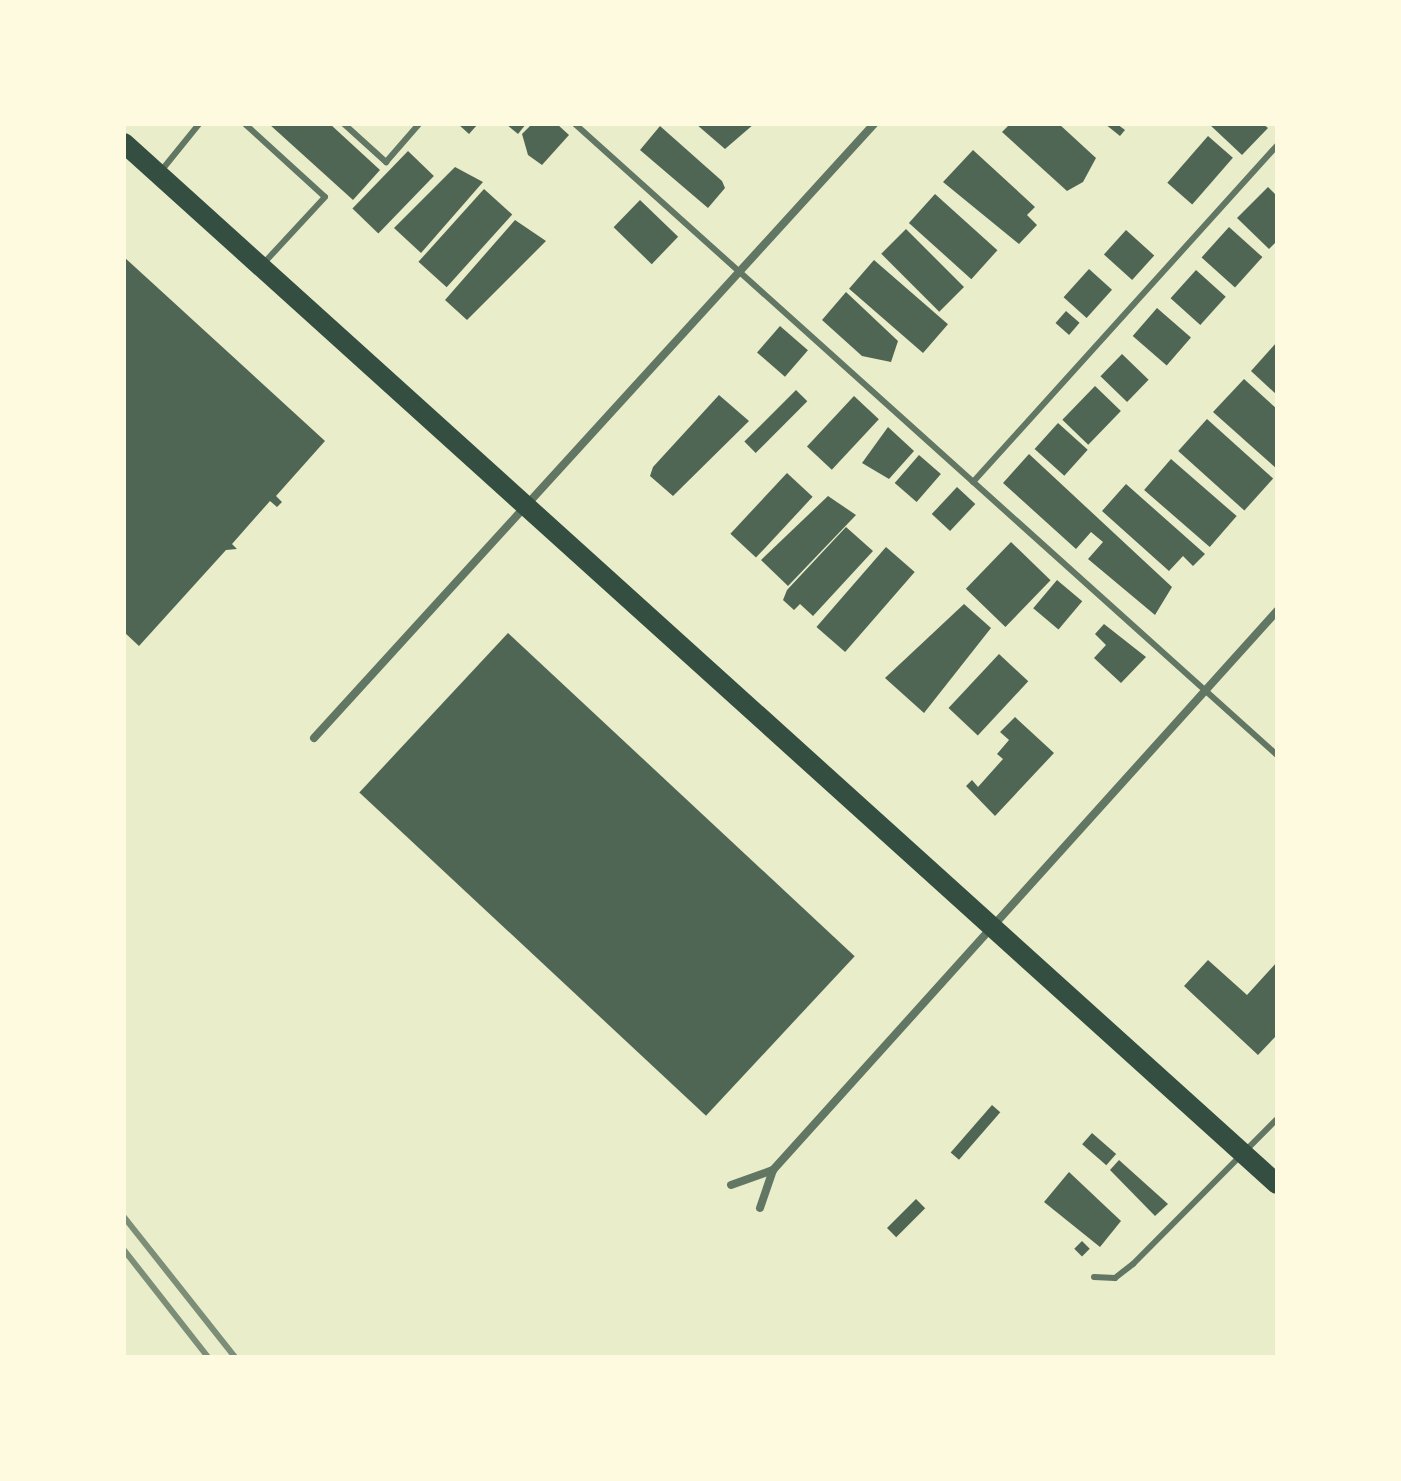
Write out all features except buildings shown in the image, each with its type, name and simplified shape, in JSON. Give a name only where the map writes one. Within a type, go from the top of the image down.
[{"type":"main road","points":[[124,143],[523,508],[1277,1184]]},
{"type":"street","points":[[314,738],[874,124]]},
{"type":"street","points":[[760,1208],[773,1170],[1277,611]]},
{"type":"street","points":[[731,1185],[773,1170]]},
{"type":"lane","points":[[158,175],[199,124]]},
{"type":"lane","points":[[245,124],[325,197],[260,268]]},
{"type":"lane","points":[[344,124],[386,162],[419,124]]},
{"type":"lane","points":[[575,124],[1277,755]]},
{"type":"lane","points":[[973,482],[1277,145]]},
{"type":"lane","points":[[1094,1277],[1115,1278],[1133,1264],[1239,1150],[1277,1119]]},
{"type":"railway","points":[[124,1217],[235,1357]]},
{"type":"railway","points":[[124,1250],[208,1357]]}]
